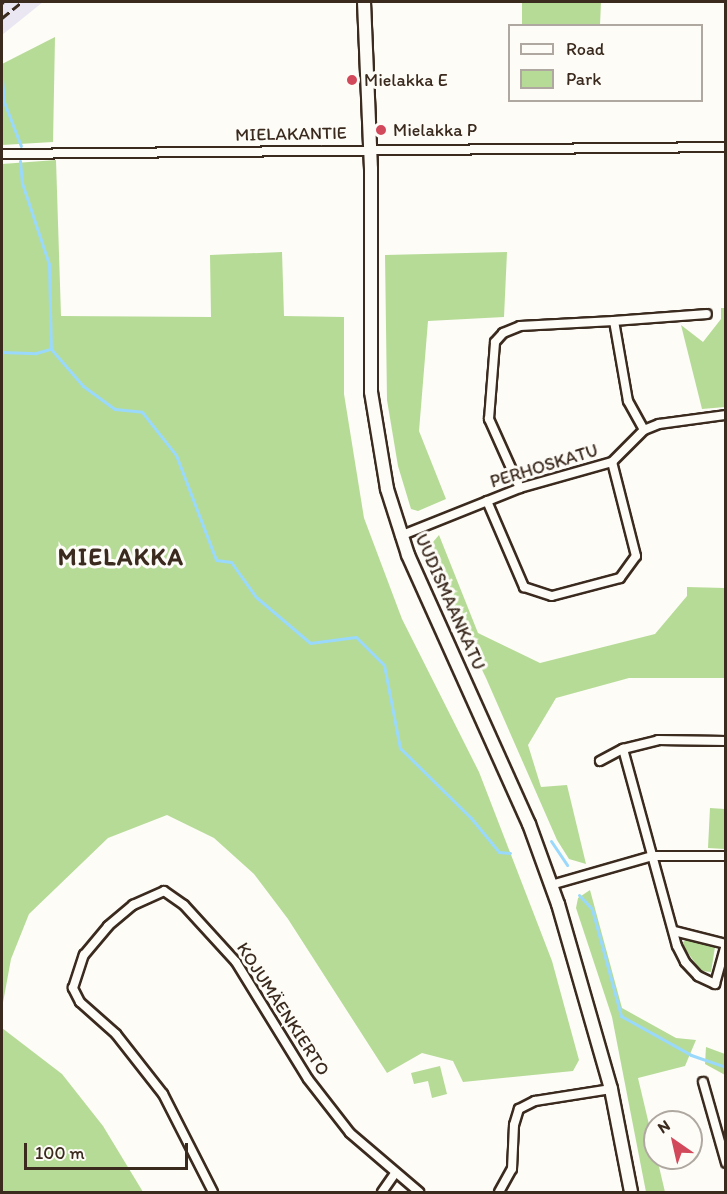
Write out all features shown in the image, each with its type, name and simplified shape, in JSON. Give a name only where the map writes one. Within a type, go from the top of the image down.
[{"type":"street","name":"UUDISMAANKATU","points":[[364,2],[371,150],[371,392],[375,434],[400,536],[529,824],[551,885],[611,1089],[632,1192]]},
{"type":"street","name":"MIELAKANTIE","points":[[2,154],[726,147]]},
{"type":"street","points":[[520,488],[489,419],[495,342],[503,333],[520,326],[707,314]]},
{"type":"street","points":[[614,321],[628,401],[644,430]]},
{"type":"street","name":"PERHOSKATU","points":[[400,536],[520,488],[612,462],[644,430],[659,424],[726,415]]},
{"type":"street","points":[[487,501],[524,587],[552,596],[620,578],[636,556],[612,462]]},
{"type":"street","points":[[600,760],[623,749],[658,740],[726,741]]},
{"type":"street","points":[[623,749],[674,931],[686,962],[698,976],[715,984],[726,944],[674,931]]},
{"type":"street","points":[[551,885],[652,856],[726,856]]},
{"type":"street","name":"KOJUMÄENKIERTO","points":[[213,1192],[163,1094],[116,1034],[81,1002],[73,988],[84,956],[108,926],[133,905],[164,891],[221,943],[252,984],[321,1098],[350,1133],[394,1175],[419,1192]]},
{"type":"street","points":[[703,1082],[723,1143],[726,1162]]},
{"type":"street","points":[[499,1192],[512,1169],[514,1125],[519,1109],[535,1101],[611,1089]]},
{"type":"street","points":[[382,1192],[394,1175]]},
{"type":"shaded area","points":[[2,2],[43,2],[2,35]]},
{"type":"green space","points":[[522,2],[601,2],[600,24],[522,24]]},
{"type":"green space","points":[[55,37],[53,142],[2,145],[2,64]]},
{"type":"green space","points":[[56,160],[61,316],[211,317],[210,255],[282,252],[284,316],[344,317],[344,394],[364,518],[402,619],[479,772],[552,961],[579,1060],[573,1071],[463,1082],[453,1061],[422,1053],[387,1073],[288,919],[254,874],[214,838],[167,815],[108,838],[29,914],[11,959],[2,1008],[2,164]]},
{"type":"green space","points":[[507,252],[504,317],[428,321],[419,431],[446,499],[418,511],[411,509],[398,466],[387,400],[385,255]]},
{"type":"green space","points":[[721,308],[726,308],[725,407],[702,409],[681,325],[703,342],[721,319]]},
{"type":"green space","points":[[439,535],[478,633],[540,663],[655,634],[687,596],[687,587],[725,588],[725,678],[629,678],[556,698],[528,745],[541,787],[567,785],[586,864],[569,859],[557,840],[486,678],[442,588],[427,549]]},
{"type":"green space","points":[[710,808],[725,809],[725,849],[708,848]]},
{"type":"green space","points":[[590,890],[622,1008],[676,1038],[696,1040],[685,1066],[638,1078],[646,1110],[643,1110],[643,1170],[660,1170],[665,1192],[646,1192],[612,1017],[576,908],[578,898]]},
{"type":"green space","points":[[688,939],[715,947],[711,972],[701,971],[685,949],[683,942]]},
{"type":"green space","points":[[2,1028],[62,1074],[103,1126],[143,1192],[2,1192]]},
{"type":"green space","points":[[706,1047],[725,1054],[725,1075],[705,1064]]},
{"type":"green space","points":[[440,1066],[447,1094],[432,1098],[428,1081],[414,1084],[411,1073]]},
{"type":"waterway","points":[[2,79],[4,102],[21,146]]},
{"type":"waterway","points":[[20,161],[22,183],[49,264],[51,349],[83,386],[115,409],[142,412],[176,455],[216,560],[231,562],[256,597],[310,643],[356,637],[384,665],[400,748],[471,818],[499,852],[510,853]]},
{"type":"waterway","points":[[2,352],[36,353],[50,349]]},
{"type":"waterway","points":[[551,841],[567,865]]},
{"type":"waterway","points":[[579,895],[592,909],[621,1016],[691,1055],[726,1067]]},
{"type":"railway","points":[[2,18],[22,2]]},
{"type":"place","name":"Mielakka E","points":[[352,80]]},
{"type":"place","name":"Mielakka P","points":[[381,130]]},
{"type":"district","name":"MIELAKKA","points":[[121,557]]}]
